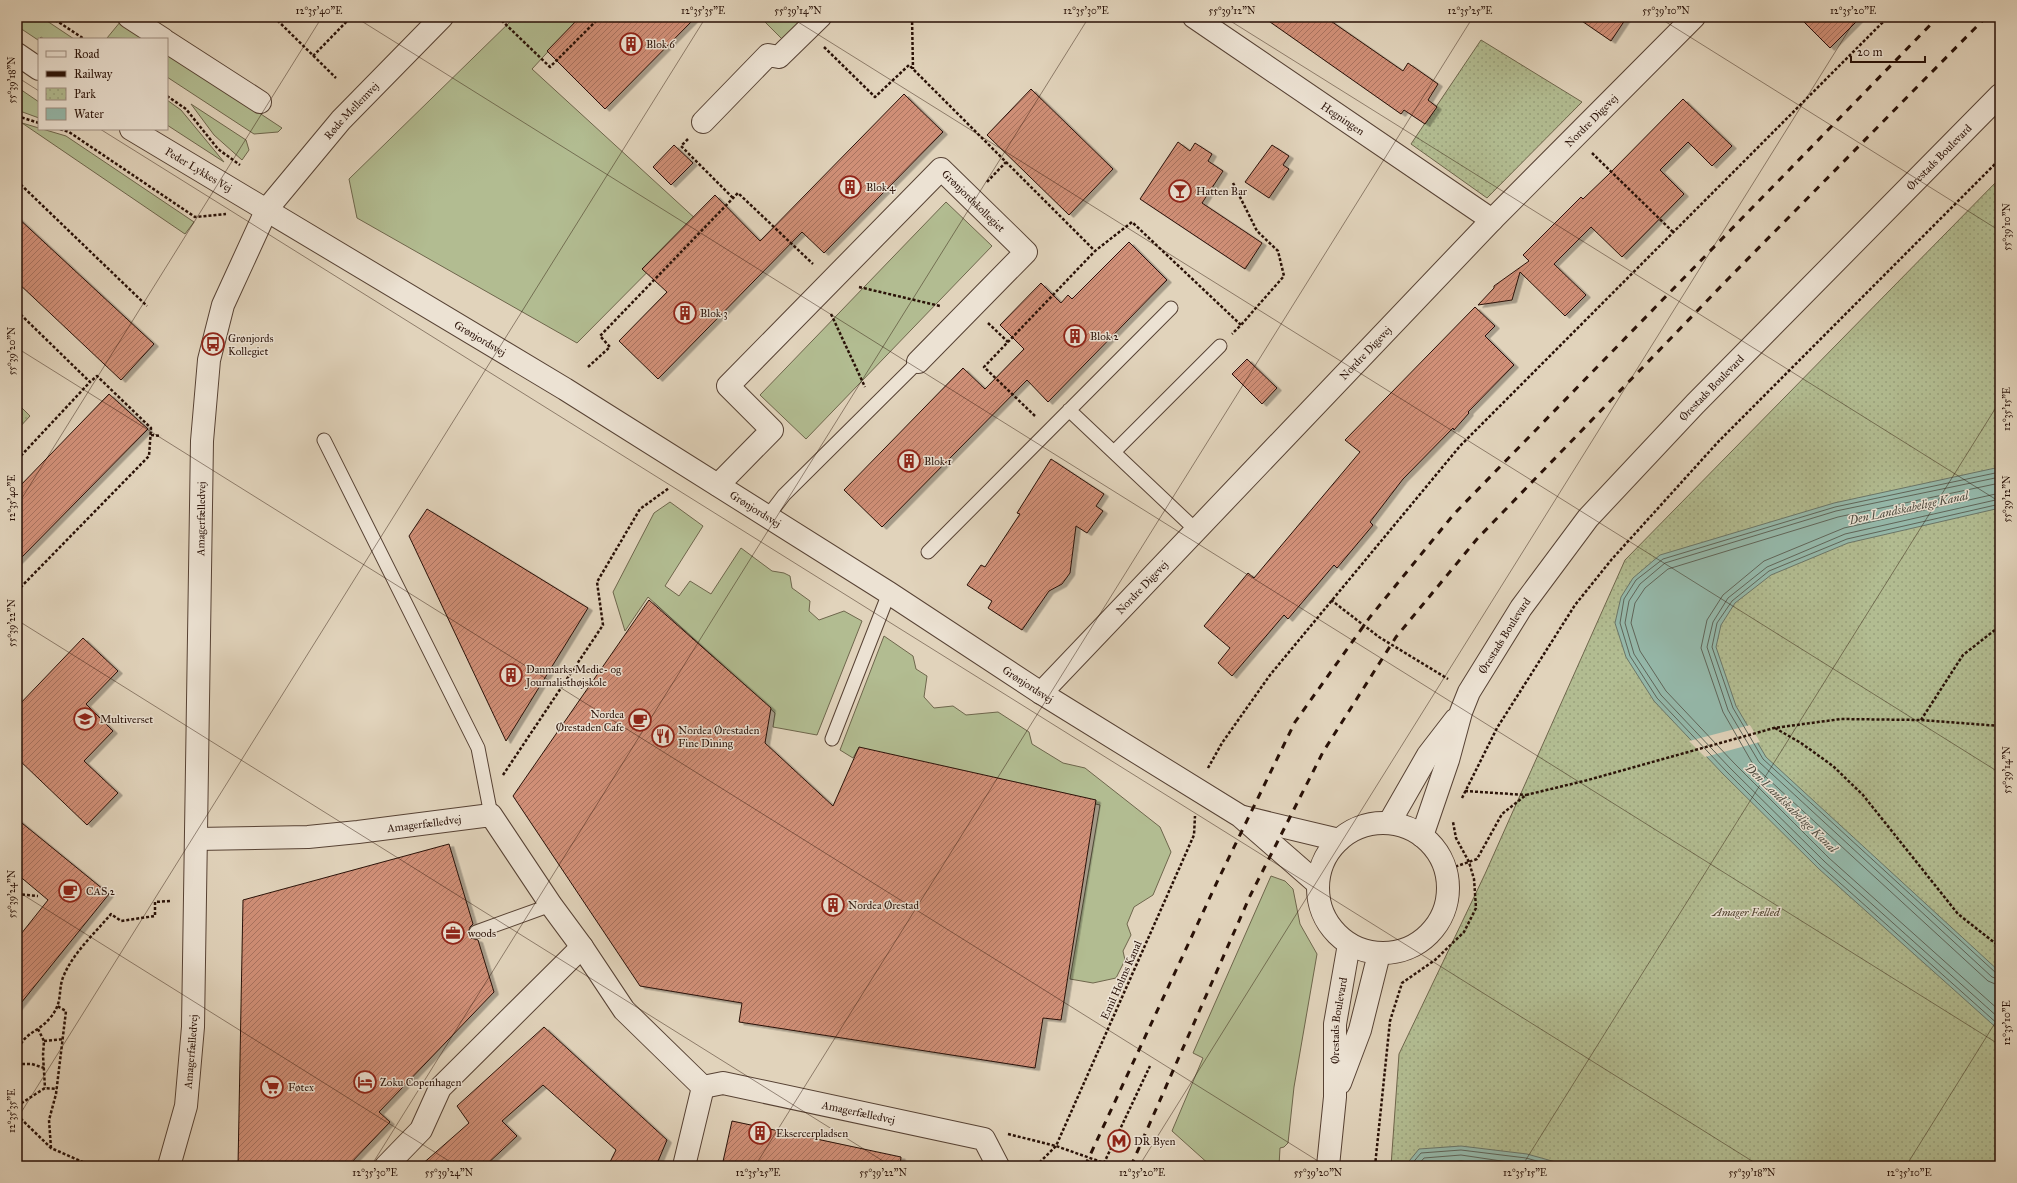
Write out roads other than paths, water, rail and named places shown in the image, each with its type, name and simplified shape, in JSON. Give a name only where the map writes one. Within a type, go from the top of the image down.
[{"type":"street","points":[[129,17],[161,38]]},
{"type":"street","name":"Røde Mellemvej","points":[[267,209],[341,120],[442,17]]},
{"type":"street","points":[[703,122],[768,55],[779,57],[820,17]]},
{"type":"street","name":"Hegningen","points":[[1194,17],[1492,220]]},
{"type":"street","name":"Nordre Digevej","points":[[1041,693],[1492,220],[1694,17]]},
{"type":"street","points":[[168,43],[260,102]]},
{"type":"street","points":[[17,54],[38,68]]},
{"type":"street","name":"Ørestads Boulevard","points":[[1422,836],[1448,760],[1461,712],[1469,692],[1521,608],[1588,518],[1695,404],[2000,95]]},
{"type":"street","name":"Peder Lykkes Vej","points":[[133,130],[267,209]]},
{"type":"street","name":"Grønjordskollegiet","points":[[718,485],[772,430],[728,386],[941,169],[1026,252],[918,362]]},
{"type":"street","name":"Grønjordsvej","points":[[267,209],[564,389],[768,516],[889,593],[1041,693],[1240,816],[1318,884]]},
{"type":"street","name":"Amagerfælledvej","points":[[169,1166],[186,1106],[193,1035],[202,441],[209,360],[223,305],[267,209]]},
{"type":"street","name":"Ørestads Boulevard","points":[[1389,823],[1428,755],[1461,712]]},
{"type":"street","points":[[491,815],[624,1010],[703,1087],[684,1166]]},
{"type":"street","name":"Amagerfælledvej","points":[[196,839],[308,837],[491,815]]},
{"type":"street","name":"Grønjordsvej","points":[[1240,816],[1339,840]]},
{"type":"street","points":[[1389,823],[1406,827],[1422,836],[1434,847],[1446,870],[1449,894],[1445,911],[1437,926],[1426,938],[1412,947],[1396,953],[1379,954],[1348,944],[1335,932],[1325,918],[1319,902],[1318,884],[1321,868],[1329,853],[1339,840],[1354,830],[1371,824],[1389,823]]},
{"type":"street","name":"Ørestads Boulevard","points":[[1328,1166],[1335,1097],[1335,1024],[1348,944]]},
{"type":"street","points":[[386,1166],[421,1130],[440,1088],[582,947]]},
{"type":"street","name":"Ørestads Boulevard","points":[[1335,1097],[1360,1030],[1379,954]]},
{"type":"street","name":"Amagerfælledvej","points":[[703,1087],[723,1083],[984,1139],[998,1166]]},
{"type":"lane","points":[[928,552],[1171,308]]},
{"type":"lane","points":[[1114,452],[1220,346]]},
{"type":"lane","name":"Grønjordskollegiet","points":[[768,516],[784,495],[918,362]]},
{"type":"lane","points":[[1069,410],[1196,530]]},
{"type":"lane","points":[[324,440],[478,748],[491,815]]},
{"type":"lane","points":[[832,739],[889,593]]},
{"type":"lane","points":[[476,932],[551,905]]},
{"type":"water","name":"Den Landskabelige Kanal","points":[[2000,467],[2000,508],[1848,543],[1771,575],[1735,603],[1721,625],[1716,647],[1736,706],[1766,757],[2000,972],[2000,1031],[1819,869],[1723,774],[1654,701],[1626,657],[1615,623],[1621,597],[1633,578],[1660,555],[1834,503]]},
{"type":"water","points":[[1461,1146],[1527,1154],[1570,1166],[1405,1166],[1419,1149]]},
{"type":"railway","points":[[1085,1166],[1218,880],[1295,722],[1370,617],[1454,514],[1938,17]]},
{"type":"railway","points":[[1131,1166],[1250,896],[1323,752],[1396,637],[1477,539],[1728,279],[1986,17]]},
{"type":"place","name":"Blok 6","points":[[631,44]]},
{"type":"place","name":"Blok 4","points":[[850,187]]},
{"type":"place","name":"Hatten Bar","points":[[1180,191]]},
{"type":"place","name":"Blok 3","points":[[685,313]]},
{"type":"place","name":"Blok 2","points":[[1075,336]]},
{"type":"place","name":"Grønjords Kollegiet","points":[[213,344]]},
{"type":"place","name":"Blok 1","points":[[909,461]]},
{"type":"place","name":"Danmarks Medie- og Journalisthøjskole","points":[[511,675]]},
{"type":"place","name":"Multiverset","points":[[85,719]]},
{"type":"place","name":"Nordea Ørestaden Cafe","points":[[640,720]]},
{"type":"place","name":"Nordea Ørestaden Fine Dining","points":[[663,736]]},
{"type":"place","name":"CAS 2","points":[[70,891]]},
{"type":"place","name":"Nordea Ørestad","points":[[833,905]]},
{"type":"place","name":"woods","points":[[453,933]]},
{"type":"place","name":"Zoku Copenhagen","points":[[365,1082]]},
{"type":"place","name":"Føtex","points":[[272,1087]]},
{"type":"place","name":"Eksercerpladsen","points":[[760,1133]]},
{"type":"place","name":"DR Byen","points":[[1119,1141]]},
{"type":"park label","name":"Amager Fælled","points":[[1746,912]]}]
